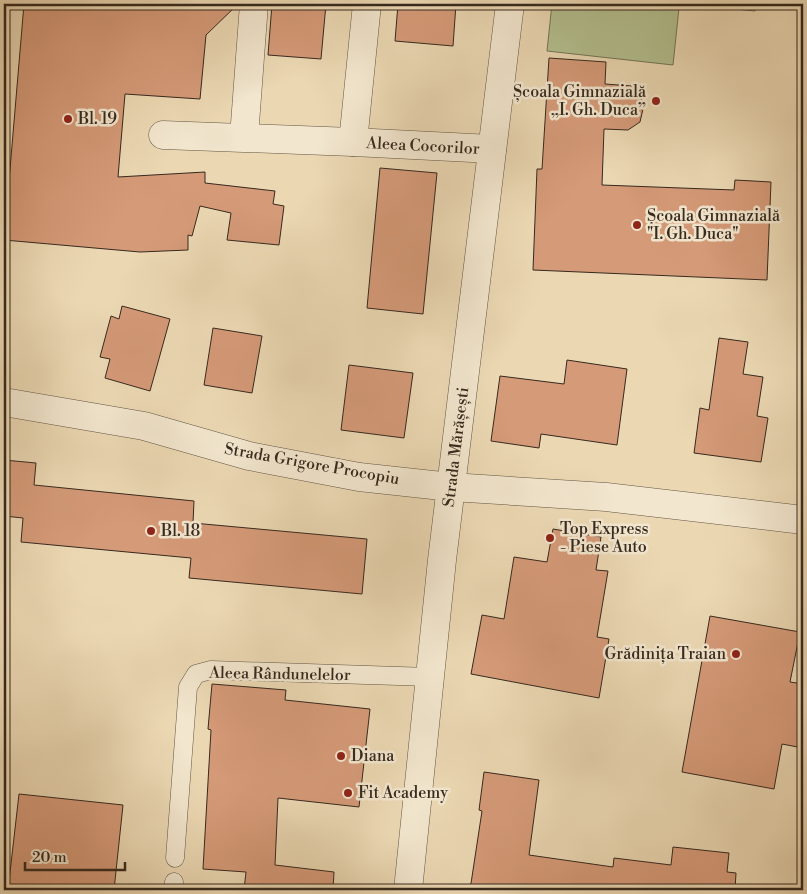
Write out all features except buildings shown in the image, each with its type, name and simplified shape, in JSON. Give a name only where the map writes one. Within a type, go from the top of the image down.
[{"type":"street","points":[[244,137],[254,4]]},
{"type":"street","name":"Aleea Cocorilor","points":[[353,142],[367,4]]},
{"type":"street","name":"Strada Mărășești","points":[[408,890],[442,560],[510,4]]},
{"type":"street","name":"Aleea Cocorilor","points":[[163,135],[244,137],[492,150]]},
{"type":"street","name":"Strada Grigore Procopiu","points":[[4,402],[144,426],[249,456],[359,476],[451,487],[606,497],[803,520]]},
{"type":"lane","name":"Aleea Rândunelelor","points":[[175,858],[188,687],[196,674],[211,670],[430,678]]},
{"type":"green space","points":[[552,4],[640,4],[679,8],[673,65],[547,51]]},
{"type":"green space","points":[[684,4],[756,4],[755,11]]},
{"type":"place","name":"Școala Gimnazială „I. Gh. Duca”","points":[[656,101]]},
{"type":"place","name":"Bl. 19","points":[[68,119]]},
{"type":"place","name":"Școala Gimnazială \"I. Gh. Duca\"","points":[[637,225]]},
{"type":"place","name":"Bl. 18","points":[[151,531]]},
{"type":"place","name":"Top Express - Piese Auto","points":[[550,538]]},
{"type":"place","name":"Grădinița Traian","points":[[736,654]]},
{"type":"place","name":"Diana","points":[[341,756]]},
{"type":"place","name":"Fit Academy","points":[[348,793]]}]
